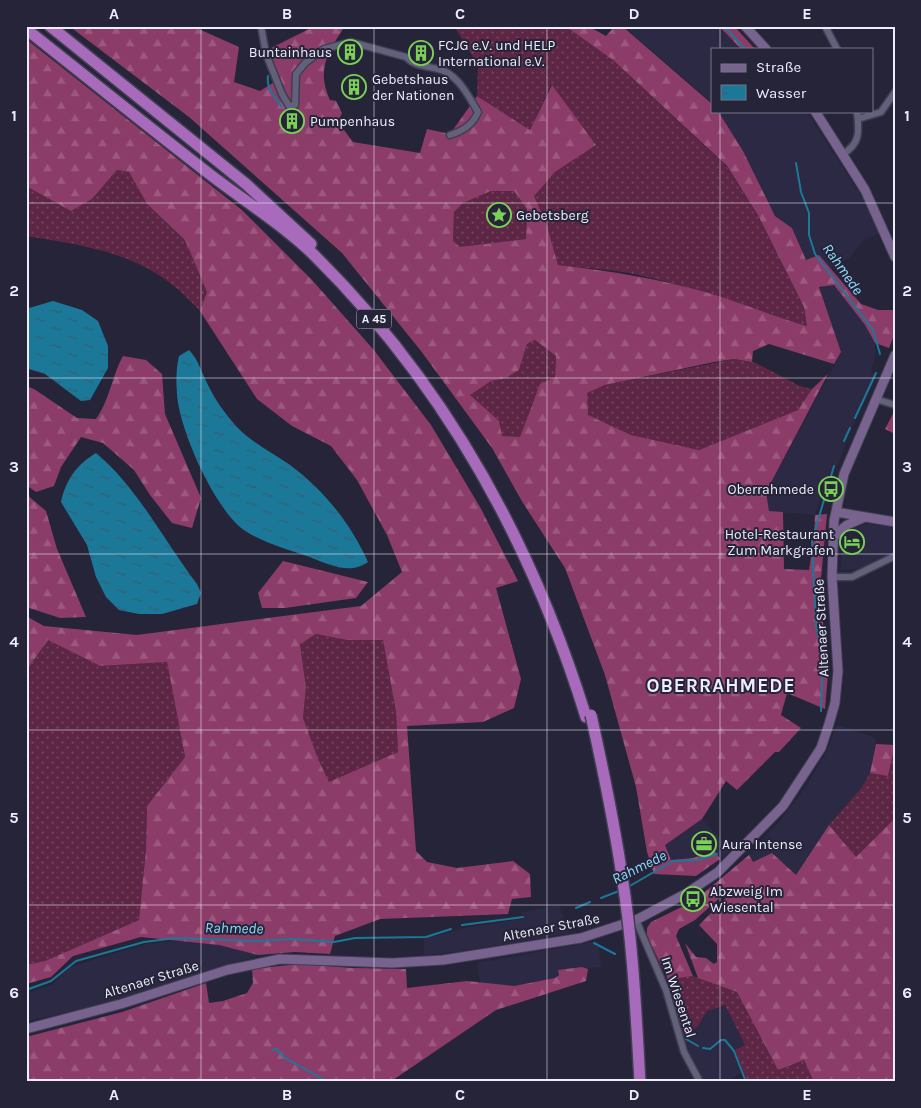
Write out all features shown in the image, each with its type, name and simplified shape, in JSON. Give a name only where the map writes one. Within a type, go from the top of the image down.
[{"type":"highway","name":"A 45","points":[[50,26],[246,184],[296,228],[372,308],[444,402],[477,454],[525,542],[547,591],[588,716],[608,792],[623,878],[635,990],[640,1082]]},
{"type":"highway","name":"A 45","points":[[26,29],[312,252],[355,297],[408,360],[472,455],[520,544],[588,716],[618,876],[630,990],[634,1082]]},
{"type":"main road","points":[[745,26],[765,48]]},
{"type":"main road","points":[[816,112],[843,154],[878,216],[895,257]]},
{"type":"main road","name":"Altenaer Straße","points":[[26,1029],[121,1004],[227,970],[280,959],[392,963],[443,960],[581,938],[636,920],[687,893],[731,860],[783,806],[821,748],[835,703],[838,671],[832,577],[832,538],[836,512],[844,474],[895,355]]},
{"type":"main road","points":[[836,512],[895,522]]},
{"type":"main road","points":[[832,538],[847,525],[864,517]]},
{"type":"street","points":[[261,26],[266,54],[289,106],[295,105],[296,74],[305,63],[324,49],[351,42],[406,57],[411,63],[446,72],[458,82],[478,112],[475,120],[461,131],[450,135]]},
{"type":"street","points":[[825,26],[836,48]]},
{"type":"street","points":[[858,119],[871,117],[881,112],[895,92]]},
{"type":"street","points":[[843,154],[853,148],[857,141],[857,112]]},
{"type":"street","points":[[876,399],[895,405]]},
{"type":"street","points":[[832,577],[852,577],[895,556]]},
{"type":"street","name":"Im Wiesental","points":[[636,920],[666,990],[684,1052],[700,1082]]},
{"type":"shaded area","points":[[454,26],[565,26],[613,60],[727,167],[758,215],[804,307],[807,326],[660,280],[618,271],[558,265],[547,226],[533,196],[555,172],[596,145],[551,85],[530,130],[477,96],[478,65]]},
{"type":"shaded area","points":[[623,26],[719,26],[740,48],[711,48],[711,102]]},
{"type":"shaded area","points":[[719,112],[807,112],[864,200],[880,233],[864,240],[849,258],[830,268],[806,261],[792,228],[775,215],[743,151]]},
{"type":"shaded area","points":[[117,170],[129,172],[147,204],[185,240],[207,292],[200,311],[175,287],[142,265],[85,246],[26,236],[26,186],[71,211],[92,199]]},
{"type":"shaded area","points":[[491,191],[514,191],[527,209],[526,239],[460,248],[453,241],[454,212],[463,203]]},
{"type":"shaded area","points":[[834,285],[865,325],[875,343],[875,357],[871,372],[877,375],[851,429],[838,465],[827,477],[815,515],[769,511],[766,492],[841,353],[819,288]]},
{"type":"shaded area","points":[[535,340],[556,356],[555,377],[533,401],[520,438],[502,436],[469,395],[491,381],[506,378],[519,370],[527,344]]},
{"type":"shaded area","points":[[734,359],[756,363],[800,386],[812,389],[798,410],[699,450],[631,435],[587,415],[587,393],[605,385]]},
{"type":"shaded area","points":[[866,524],[895,527],[895,551],[860,569],[840,570],[844,538],[852,529]]},
{"type":"shaded area","points":[[316,634],[347,640],[383,640],[396,712],[398,752],[329,783],[318,760],[303,718],[306,687],[300,643]]},
{"type":"shaded area","points":[[48,640],[100,666],[167,662],[185,757],[147,806],[146,849],[139,920],[45,961],[26,965],[26,671]]},
{"type":"shaded area","points":[[837,725],[876,738],[871,771],[862,787],[829,825],[796,875],[772,853],[753,862],[749,855],[779,822],[805,788],[827,751]]},
{"type":"shaded area","points":[[895,745],[895,818],[856,857],[829,825],[862,787],[870,773],[888,776]]},
{"type":"shaded area","points":[[702,819],[731,850],[720,859],[715,851],[693,858],[671,860],[664,845]]},
{"type":"shaded area","points":[[559,905],[569,933],[462,951],[424,955],[424,939],[468,927],[523,919],[522,912]]},
{"type":"shaded area","points":[[180,941],[219,945],[258,955],[95,1007],[26,1021],[26,993],[52,985],[70,967],[146,944]]},
{"type":"shaded area","points":[[598,941],[601,967],[558,971],[559,975],[555,978],[514,986],[480,983],[477,963]]},
{"type":"shaded area","points":[[693,976],[737,992],[778,1070],[804,1060],[814,1082],[747,1082],[735,1050],[745,1045],[725,1005],[707,1011],[698,1026],[691,1032],[680,1010],[677,977]]},
{"type":"shaded area","points":[[725,1005],[746,1046],[735,1050],[744,1071],[725,1082],[704,1082],[694,1067],[684,1036],[698,1026],[707,1011]]},
{"type":"green space","points":[[69,26],[192,26],[239,47],[234,82],[260,91],[276,81],[271,48],[315,26],[345,26],[329,53],[324,70],[326,89],[330,100],[336,101],[342,113],[338,122],[353,142],[420,153],[427,129],[450,134],[477,96],[530,130],[552,85],[596,145],[555,172],[534,196],[547,226],[558,265],[617,273],[674,284],[712,294],[807,326],[804,307],[758,215],[727,166],[613,60],[565,26],[588,26],[606,36],[615,26],[622,26],[711,103],[711,112],[719,112],[743,151],[775,216],[792,228],[806,260],[819,255],[861,304],[878,310],[895,310],[895,333],[889,348],[875,343],[865,325],[834,285],[819,287],[841,352],[834,364],[769,344],[753,351],[752,362],[734,359],[714,362],[605,385],[587,393],[588,415],[631,435],[699,450],[798,410],[812,389],[828,374],[766,492],[769,511],[783,512],[784,569],[809,570],[814,538],[815,515],[827,514],[820,589],[828,674],[825,709],[787,693],[781,715],[801,728],[779,752],[775,752],[737,790],[726,781],[702,819],[665,845],[671,860],[693,858],[715,851],[720,859],[696,876],[654,874],[647,852],[636,787],[605,675],[565,568],[523,503],[492,448],[421,351],[342,253],[189,117]],"holes":[[[491,191],[514,191],[527,209],[526,239],[460,247],[453,241],[454,212],[463,203]],[[535,340],[556,356],[555,377],[540,384],[520,437],[502,436],[499,421],[470,395],[491,381],[506,378],[519,370],[527,344]]]},
{"type":"green space","points":[[719,26],[734,26],[754,48],[740,48]]},
{"type":"green space","points":[[26,39],[242,210],[312,280],[373,349],[431,425],[480,507],[518,581],[496,588],[521,679],[514,708],[483,722],[407,726],[416,851],[427,862],[457,868],[513,861],[530,874],[531,897],[512,899],[508,914],[380,919],[335,936],[330,954],[295,952],[258,955],[219,945],[141,937],[73,956],[51,977],[26,984],[26,965],[45,961],[139,920],[146,849],[147,806],[185,757],[167,662],[100,666],[48,640],[26,671],[26,616],[44,626],[137,635],[361,606],[402,572],[387,535],[357,480],[331,446],[292,426],[257,399],[200,311],[207,292],[185,240],[147,204],[129,172],[117,170],[92,199],[71,211],[26,186]],"holes":[[[316,634],[347,640],[383,640],[396,712],[398,752],[329,782],[318,759],[303,718],[306,687],[300,644]]]},
{"type":"green space","points":[[123,356],[146,360],[162,374],[165,414],[201,498],[192,528],[172,523],[150,495],[134,470],[103,443],[81,437],[61,467],[54,486],[36,492],[26,485],[26,386],[34,389],[77,418],[96,419],[105,403]]},
{"type":"green space","points":[[895,410],[895,434],[885,429]]},
{"type":"green space","points":[[26,494],[46,511],[57,549],[86,617],[60,618],[26,607]]},
{"type":"green space","points":[[283,561],[368,582],[356,598],[285,608],[262,608],[258,593]]},
{"type":"green space","points":[[876,744],[895,745],[888,776],[870,773]]},
{"type":"green space","points":[[895,818],[895,1082],[814,1082],[804,1060],[778,1070],[737,992],[698,978],[685,943],[696,957],[706,958],[714,964],[717,962],[717,944],[699,925],[726,898],[724,894],[695,920],[679,929],[676,936],[693,976],[677,978],[680,1010],[691,1032],[684,1036],[667,977],[647,936],[647,928],[651,922],[694,901],[749,855],[753,862],[772,853],[796,875],[829,825],[856,857]]},
{"type":"green space","points":[[299,964],[352,968],[406,969],[407,988],[467,981],[514,986],[555,978],[559,975],[558,970],[582,967],[588,969],[586,981],[496,1010],[390,1082],[26,1082],[26,1037],[122,1012],[206,983],[209,1003],[223,1001],[247,993],[253,983],[252,969]]},
{"type":"water","points":[[53,301],[82,310],[98,321],[108,346],[108,368],[90,400],[81,401],[45,374],[26,368],[26,311],[29,308]]},
{"type":"water","points":[[189,350],[198,362],[210,389],[224,412],[249,438],[290,465],[314,485],[345,521],[368,562],[354,568],[332,566],[255,537],[240,527],[230,516],[219,501],[199,465],[179,409],[176,384],[178,361],[179,356]]},
{"type":"water","points":[[96,453],[138,498],[197,584],[201,593],[197,604],[162,614],[139,614],[119,610],[106,597],[96,577],[87,545],[61,502],[69,480],[77,468]]},
{"type":"waterway","name":"Rahmede","points":[[724,26],[744,48]]},
{"type":"waterway","points":[[268,76],[268,85],[282,107]]},
{"type":"waterway","name":"Rahmede","points":[[796,163],[801,192],[809,213],[809,235],[815,254],[873,330],[880,354]]},
{"type":"waterway","name":"Rahmede","points":[[855,418],[876,373]]},
{"type":"waterway","name":"Rahmede","points":[[844,441],[850,428]]},
{"type":"waterway","name":"Rahmede","points":[[814,534],[834,466]]},
{"type":"waterway","name":"Rahmede","points":[[812,541],[816,625],[823,658],[821,711]]},
{"type":"waterway","name":"Rahmede","points":[[628,887],[673,861],[698,860],[717,854]]},
{"type":"waterway","name":"Rahmede","points":[[601,898],[619,891]]},
{"type":"waterway","name":"Rahmede","points":[[576,908],[590,902]]},
{"type":"waterway","name":"Rahmede","points":[[462,925],[523,917]]},
{"type":"waterway","name":"Rahmede","points":[[26,990],[51,981],[76,961],[144,942],[176,938],[258,941],[292,939],[334,942],[355,938],[426,937],[451,929]]},
{"type":"waterway","points":[[594,943],[615,954]]},
{"type":"waterway","points":[[686,1039],[698,1046]]},
{"type":"waterway","points":[[703,1048],[710,1049],[721,1040],[725,1040],[734,1051],[746,1082]]},
{"type":"waterway","points":[[272,1050],[276,1049],[285,1058],[328,1082]]},
{"type":"place","name":"Buntainhaus","points":[[350,52]]},
{"type":"place","name":"FCJG e.V. und HELP International e.V.","points":[[421,53]]},
{"type":"place","name":"Gebetshaus der Nationen","points":[[354,87]]},
{"type":"place","name":"Pumpenhaus","points":[[292,121]]},
{"type":"place","name":"Gebetsberg","points":[[499,215]]},
{"type":"place","name":"Oberrahmede","points":[[831,489]]},
{"type":"place","name":"Hotel-Restaurant Zum Markgrafen","points":[[852,542]]},
{"type":"place","name":"Aura Intense","points":[[704,844]]},
{"type":"place","name":"Abzweig Im Wiesental","points":[[693,899]]},
{"type":"district","name":"OBERRAHMEDE","points":[[721,685]]}]
